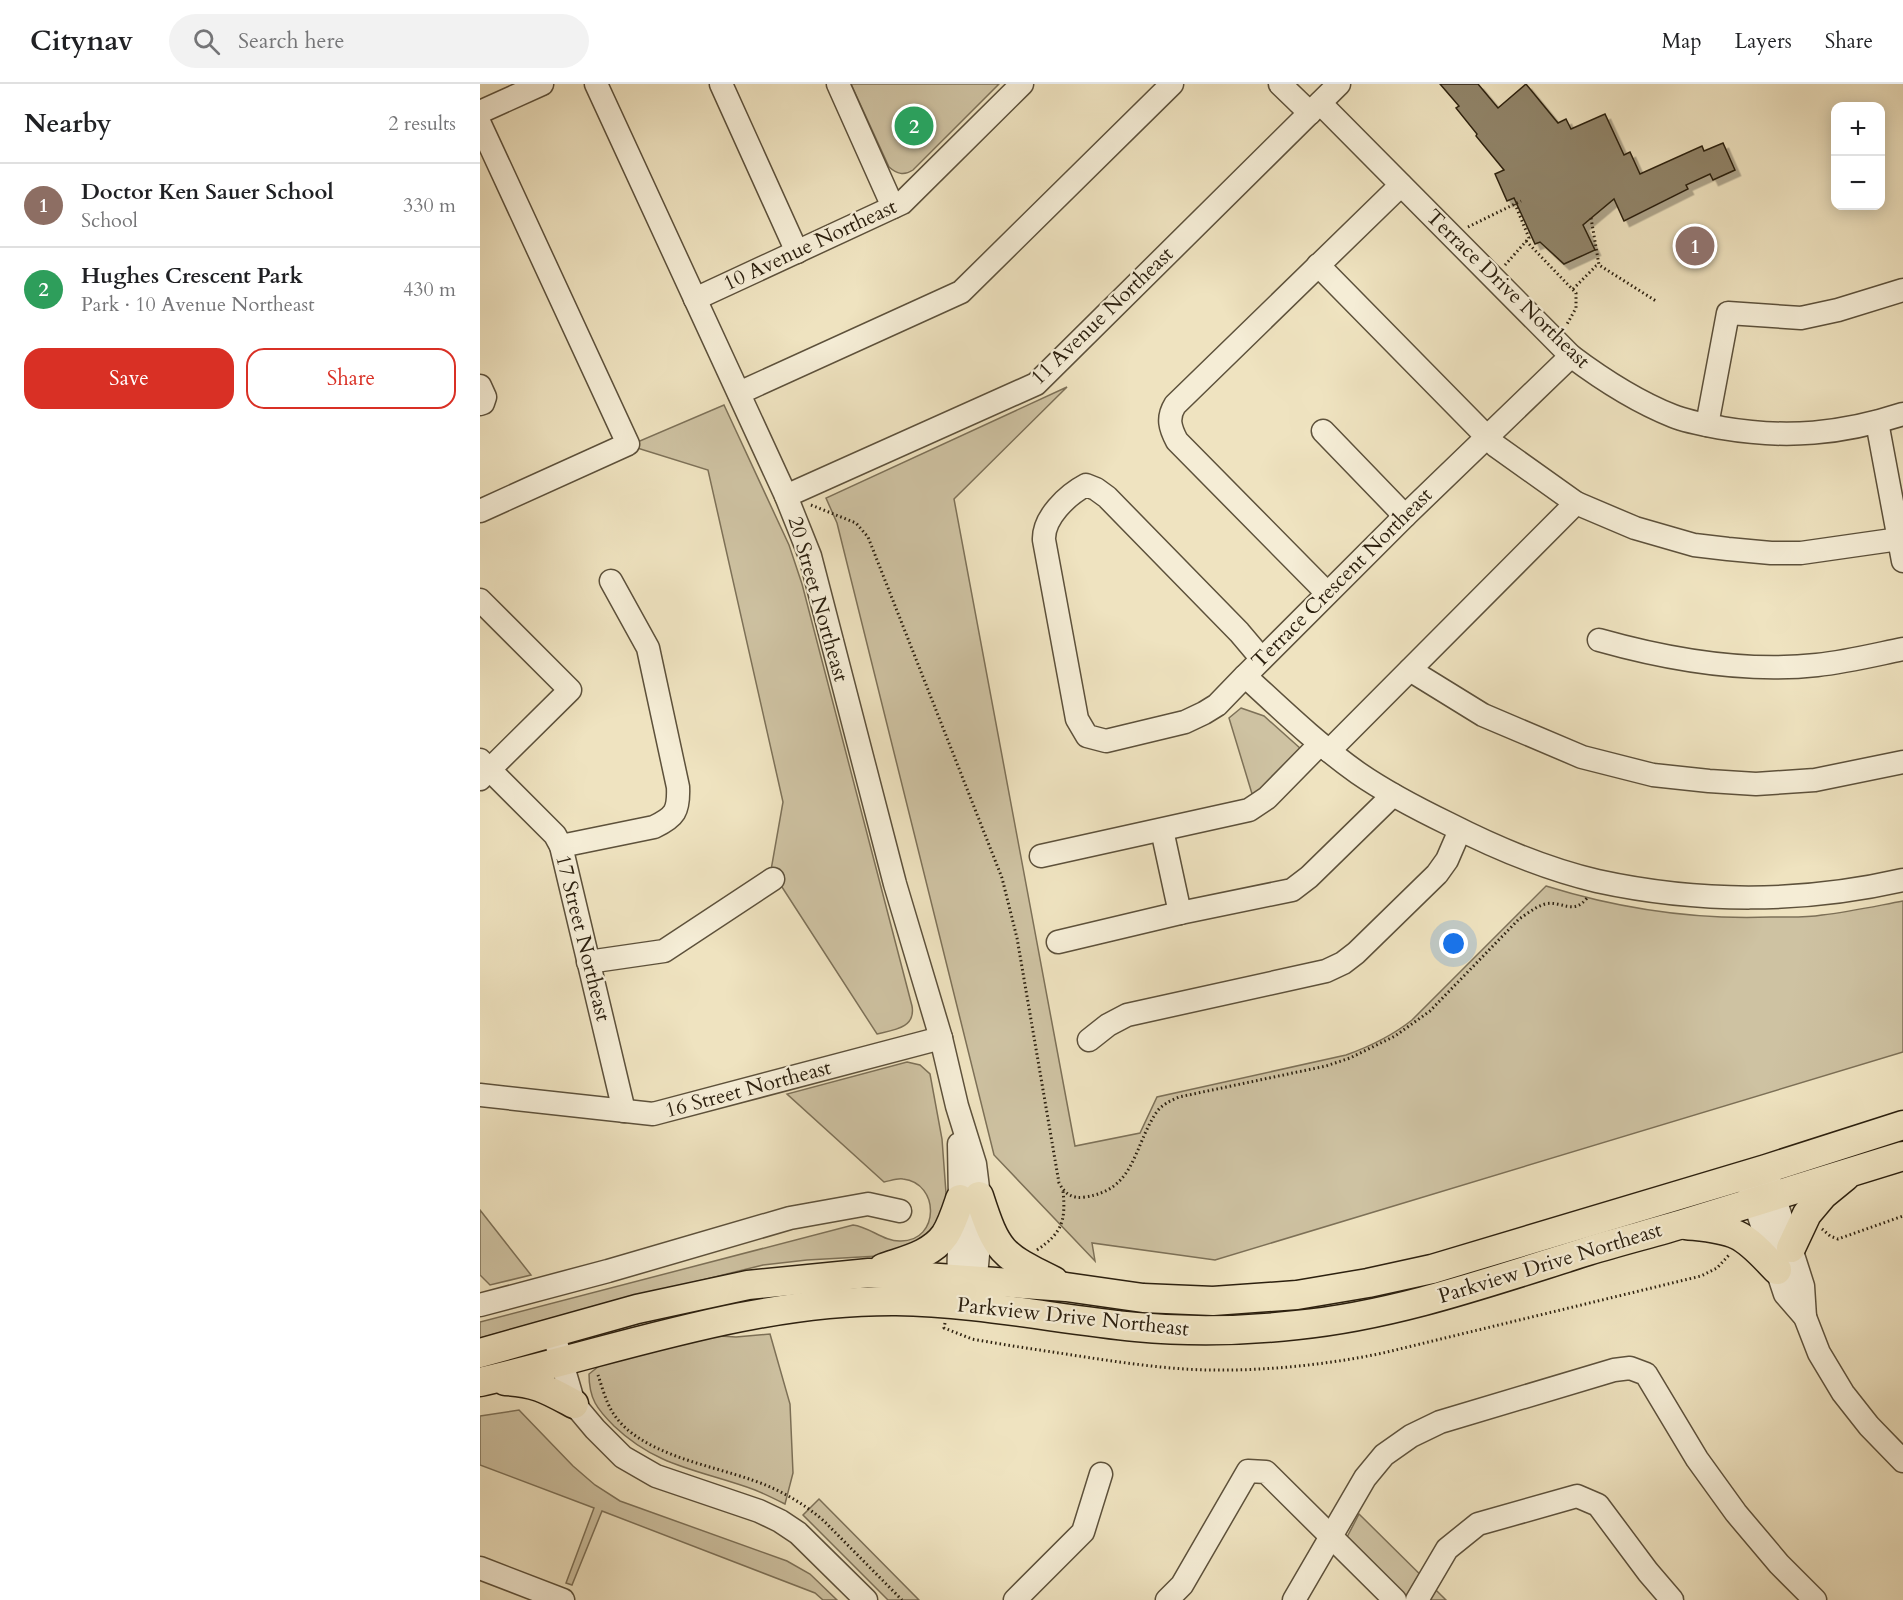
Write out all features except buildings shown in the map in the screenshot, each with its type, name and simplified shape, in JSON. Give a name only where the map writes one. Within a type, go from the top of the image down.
[{"type":"main road","name":"Parkview Drive Northeast","points":[[480,1353],[637,1309],[748,1285],[869,1273],[1140,1327],[1216,1329],[1295,1325],[1366,1316],[1444,1296],[1681,1224],[1760,1185],[1903,1125]]},
{"type":"main road","name":"Parkview Drive Northeast","points":[[484,1381],[651,1336],[753,1313],[816,1305],[895,1301],[966,1292],[1066,1287],[1143,1298],[1213,1301],[1297,1295],[1432,1269],[1760,1185],[1853,1171],[1903,1156]]},
{"type":"main road","points":[[1681,1224],[1716,1229],[1738,1236],[1760,1253],[1784,1259],[1807,1214],[1823,1195],[1853,1171]]},
{"type":"main road","points":[[869,1273],[922,1254],[935,1246],[970,1198],[1003,1251],[1015,1261],[1066,1287]]},
{"type":"main road","points":[[484,1381],[519,1382],[541,1386],[574,1404]]},
{"type":"street","points":[[480,112],[542,84]]},
{"type":"street","name":"20 Street Northeast","points":[[596,84],[786,496],[810,556],[895,884],[941,1038],[957,1106],[970,1198],[980,1234],[966,1292]]},
{"type":"street","points":[[721,84],[797,252]]},
{"type":"street","points":[[837,84],[893,207]]},
{"type":"street","name":"10 Avenue Northeast","points":[[695,298],[902,203],[1022,84]]},
{"type":"street","points":[[739,393],[961,292],[1172,84]]},
{"type":"street","name":"Terrace Drive Northeast","points":[[1280,84],[1315,108],[1401,185],[1570,356],[1616,388],[1644,403],[1676,417],[1707,425],[1760,433],[1801,434],[1839,431],[1903,414]]},
{"type":"street","name":"11 Avenue Northeast","points":[[786,496],[1036,384],[1339,84]]},
{"type":"street","points":[[480,124],[628,444],[480,511]]},
{"type":"street","points":[[1327,593],[1177,441],[1171,430],[1171,413],[1175,405],[1401,185]]},
{"type":"street","points":[[1318,265],[1506,455],[1576,503],[1635,528],[1694,545],[1771,553],[1901,550],[1877,422]]},
{"type":"street","points":[[1707,425],[1728,312],[1801,318],[1838,310],[1903,290]]},
{"type":"street","name":"Terrace Crescent Northeast","points":[[1570,356],[1245,676],[1324,748],[1393,795],[1508,852],[1575,875],[1638,889],[1738,898],[1822,894],[1863,889],[1903,880]]},
{"type":"street","points":[[480,386],[485,397],[483,403],[480,404]]},
{"type":"street","points":[[1323,430],[1405,516]]},
{"type":"street","points":[[1245,676],[1217,705],[1185,722],[1106,741],[1087,736],[1077,719],[1044,540],[1043,533],[1050,517],[1077,490],[1086,485],[1096,489],[1107,497],[1239,632],[1261,658]]},
{"type":"street","points":[[1041,856],[1249,810],[1267,798],[1410,670],[1576,503]]},
{"type":"street","points":[[561,846],[654,827],[676,813],[679,801],[678,787],[648,648],[610,581]]},
{"type":"street","points":[[480,600],[570,690],[483,770]]},
{"type":"street","points":[[1599,640],[1682,660],[1741,667],[1814,666],[1903,649]]},
{"type":"street","points":[[1410,670],[1483,715],[1582,757],[1653,775],[1756,784],[1815,780],[1903,762]]},
{"type":"street","name":"17 Street Northeast","points":[[483,770],[555,835],[561,846],[624,1111]]},
{"type":"street","points":[[1058,942],[1292,890],[1310,877],[1393,795]]},
{"type":"street","points":[[1162,830],[1180,914]]},
{"type":"street","points":[[1089,1040],[1108,1025],[1127,1015],[1326,971],[1343,963],[1437,874],[1460,830]]},
{"type":"street","points":[[588,962],[664,951],[773,879]]},
{"type":"street","name":"16 Street Northeast","points":[[480,1095],[653,1114],[941,1038]]},
{"type":"street","points":[[1760,1185],[1784,1259],[1803,1286],[1805,1317],[1819,1353],[1843,1393],[1869,1426],[1903,1461]]},
{"type":"street","points":[[480,1305],[608,1272],[790,1218],[868,1204],[900,1211]]},
{"type":"street","points":[[553,1332],[574,1404],[622,1457],[656,1476],[759,1511],[789,1527],[798,1533],[866,1600]]},
{"type":"street","points":[[1294,1600],[1365,1478],[1384,1455],[1411,1436],[1440,1422],[1614,1370],[1630,1368],[1646,1374],[1697,1459],[1736,1513],[1779,1564],[1815,1600]]},
{"type":"street","points":[[1167,1600],[1182,1585],[1248,1471],[1266,1472],[1395,1600]]},
{"type":"street","points":[[1015,1600],[1083,1532],[1101,1474]]},
{"type":"street","points":[[1417,1600],[1447,1549],[1478,1524],[1576,1496],[1598,1505],[1672,1600]]},
{"type":"street","points":[[480,1569],[562,1600]]},
{"type":"path","points":[[1467,228],[1521,201]]},
{"type":"path","points":[[1504,266],[1529,238],[1515,204]]},
{"type":"path","points":[[1591,218],[1599,265],[1656,301]]},
{"type":"path","points":[[1526,241],[1573,289],[1577,300],[1576,308],[1564,327]]},
{"type":"path","points":[[1573,289],[1599,265]]},
{"type":"path","points":[[1036,1250],[1051,1240],[1063,1223],[1065,1206],[1063,1191]]},
{"type":"path","points":[[1807,1214],[1830,1236],[1838,1239],[1903,1216]]},
{"type":"shaded area","points":[[851,84],[999,84],[913,170],[904,174],[889,167]]},
{"type":"shaded area","points":[[1067,387],[954,499],[1075,1146],[1140,1133],[1157,1097],[1346,1055],[1389,1036],[1412,1020],[1546,886],[1629,907],[1714,917],[1809,917],[1903,901],[1903,1052],[1215,1260],[1092,1243],[1095,1261],[994,1155],[837,523],[826,498]]},
{"type":"shaded area","points":[[724,405],[789,545],[802,584],[912,1006],[911,1019],[902,1027],[890,1031],[877,1034],[771,870],[783,802],[708,470],[634,447],[635,443]]},
{"type":"shaded area","points":[[1241,708],[1264,716],[1301,749],[1253,797],[1229,718]]},
{"type":"shaded area","points":[[907,1062],[920,1065],[930,1074],[942,1139],[946,1193],[945,1216],[938,1232],[896,1255],[763,1265],[480,1338],[480,1322],[853,1225],[895,1241],[914,1238],[923,1232],[929,1222],[931,1212],[924,1190],[915,1183],[903,1179],[884,1182],[787,1094]]},
{"type":"shaded area","points":[[480,1210],[531,1275],[490,1285],[480,1275]]},
{"type":"shaded area","points":[[770,1334],[790,1404],[793,1473],[785,1504],[755,1490],[681,1466],[647,1451],[614,1426],[592,1397],[589,1374],[608,1359],[705,1335],[736,1337]]},
{"type":"shaded area","points":[[519,1410],[573,1466],[595,1485],[620,1501],[787,1561],[810,1574],[837,1600],[823,1600],[815,1593],[602,1511],[572,1585],[566,1583],[594,1508],[480,1465],[480,1416]]},
{"type":"shaded area","points":[[819,1499],[919,1600],[888,1600],[803,1515]]},
{"type":"shaded area","points":[[1359,1514],[1446,1600],[1407,1600],[1346,1539]]},
{"type":"place","name":"Hughes Crescent Park","points":[[914,126]]},
{"type":"place","name":"Doctor Ken Sauer School","points":[[1695,246]]}]
